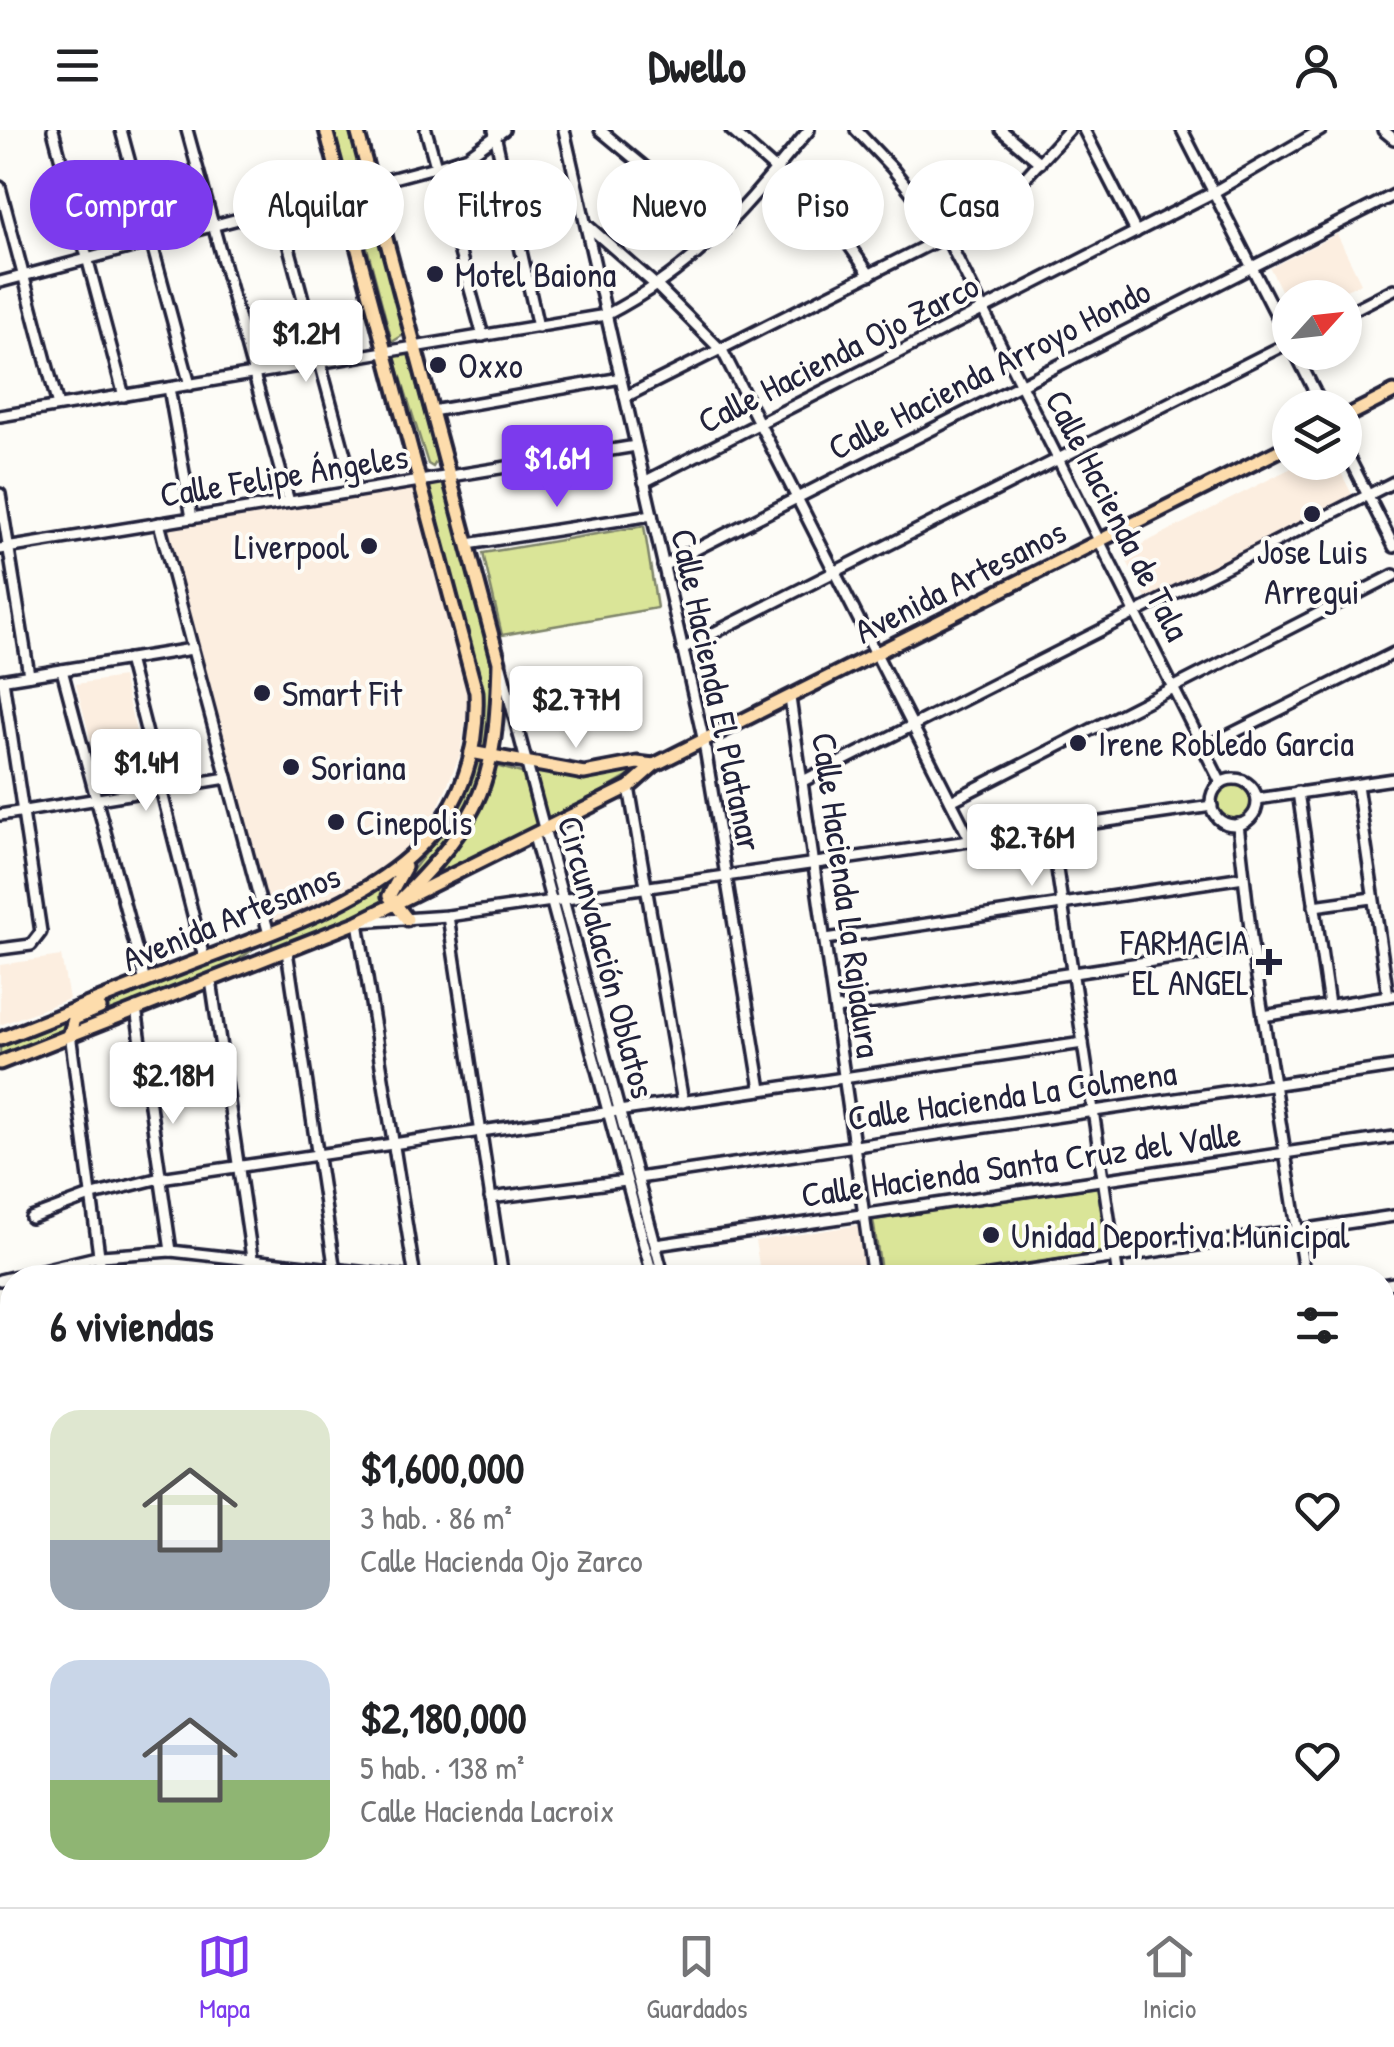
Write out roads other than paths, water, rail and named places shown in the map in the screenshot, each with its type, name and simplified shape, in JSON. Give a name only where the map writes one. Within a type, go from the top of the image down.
[{"type":"main road","points":[[326,130],[334,160]]},
{"type":"main road","name":"Circunvalación Oblatos","points":[[357,130],[365,160]]},
{"type":"main road","points":[[357,250],[476,692],[471,752]]},
{"type":"main road","name":"Circunvalación Oblatos","points":[[390,250],[499,662]]},
{"type":"main road","points":[[1362,408],[1394,392]]},
{"type":"main road","name":"Avenida Artesanos","points":[[0,1062],[393,906],[629,786],[654,765],[1272,454]]},
{"type":"main road","points":[[393,906],[460,834],[493,756],[499,726],[499,662]]},
{"type":"main road","name":"Avenida Artesanos","points":[[0,1040],[360,895],[415,850],[441,820],[471,752],[584,773],[637,763],[654,765]]},
{"type":"main road","points":[[406,919],[393,906],[389,892],[415,850]]},
{"type":"main road","points":[[256,962],[269,934]]},
{"type":"main road","points":[[70,1033],[74,1019],[117,1001],[139,984]]},
{"type":"street","points":[[53,130],[124,396]]},
{"type":"street","points":[[121,130],[129,160]]},
{"type":"street","points":[[187,130],[289,502]]},
{"type":"street","points":[[426,130],[434,160]]},
{"type":"street","name":"Calle Hacienda El Platanar","points":[[564,130],[704,742],[761,1089]]},
{"type":"street","points":[[600,130],[636,160]]},
{"type":"street","points":[[731,130],[766,160]]},
{"type":"street","points":[[784,160],[809,130]]},
{"type":"street","name":"Calle Hacienda de Tala","points":[[856,130],[904,187]]},
{"type":"street","points":[[1001,130],[1040,163]]},
{"type":"street","points":[[1034,169],[1069,130]]},
{"type":"street","points":[[1084,130],[1136,232]]},
{"type":"street","points":[[1182,130],[1272,306]]},
{"type":"street","name":"Calle Hacienda Ojo Zarco","points":[[644,482],[1214,192],[1321,130]]},
{"type":"street","points":[[1383,130],[1394,139]]},
{"type":"street","points":[[457,160],[498,133],[538,327]]},
{"type":"street","points":[[742,210],[762,186]]},
{"type":"street","points":[[0,188],[58,406]]},
{"type":"street","name":"Calle Hacienda Arroyo Hondo","points":[[664,566],[1394,195]]},
{"type":"street","points":[[214,228],[233,223]]},
{"type":"street","points":[[586,224],[720,349],[971,841]]},
{"type":"street","points":[[0,282],[131,250]]},
{"type":"street","points":[[154,250],[190,385]]},
{"type":"street","points":[[290,250],[355,492]]},
{"type":"street","points":[[459,250],[483,336]]},
{"type":"street","points":[[0,416],[606,315],[659,288],[702,250]]},
{"type":"street","points":[[852,250],[870,275]]},
{"type":"street","points":[[625,397],[919,250]]},
{"type":"street","name":"Calle Hacienda de Tala","points":[[953,250],[1057,460],[1138,611],[1221,783]]},
{"type":"street","points":[[1362,305],[1394,289]]},
{"type":"street","points":[[682,648],[1272,351]]},
{"type":"street","points":[[432,412],[620,378]]},
{"type":"street","points":[[168,388],[192,518]]},
{"type":"street","name":"Calle Felipe Ángeles","points":[[4,549],[636,446]]},
{"type":"street","points":[[1360,480],[1394,547]]},
{"type":"street","points":[[803,781],[1394,482]]},
{"type":"street","points":[[0,494],[4,549],[28,676]]},
{"type":"street","points":[[468,544],[652,515]]},
{"type":"street","points":[[159,524],[269,934]]},
{"type":"street","points":[[951,802],[1394,575]]},
{"type":"street","points":[[0,949],[38,940],[41,932],[2,680],[192,649]]},
{"type":"street","points":[[1205,747],[1394,654]]},
{"type":"street","points":[[128,659],[204,958]]},
{"type":"street","name":"Circunvalación Oblatos","points":[[499,662],[527,763],[550,901],[649,1265]]},
{"type":"street","points":[[62,670],[139,984]]},
{"type":"street","name":"Calle Hacienda La Rajadura","points":[[790,698],[871,1265]]},
{"type":"street","points":[[0,815],[227,778]]},
{"type":"street","points":[[1256,800],[1394,779]]},
{"type":"street","points":[[1244,781],[1256,800],[1250,818],[1238,824],[1224,822],[1212,806],[1213,793],[1221,783],[1244,781]]},
{"type":"street","points":[[1263,1016],[1391,996],[1356,785]]},
{"type":"street","points":[[629,786],[682,1102]]},
{"type":"street","points":[[1298,792],[1329,1005]]},
{"type":"street","points":[[413,1265],[397,1144],[358,922],[448,916],[1212,806]]},
{"type":"street","points":[[1238,824],[1252,946],[1303,1265]]},
{"type":"street","points":[[1050,829],[1116,1265]]},
{"type":"street","name":"Circunvalación Oblatos","points":[[540,832],[563,899],[661,1265]]},
{"type":"street","points":[[826,939],[1244,877]]},
{"type":"street","points":[[1314,906],[1372,898]]},
{"type":"street","points":[[448,916],[501,1265]]},
{"type":"street","points":[[836,1008],[1252,946]]},
{"type":"street","points":[[287,951],[334,1265]]},
{"type":"street","points":[[211,980],[252,1258]]},
{"type":"street","points":[[136,1008],[171,1251]]},
{"type":"street","points":[[70,1033],[101,1265]]},
{"type":"street","points":[[31,1218],[93,1195],[160,1178],[1083,1042]]},
{"type":"street","name":"Calle Hacienda La Colmena","points":[[638,1178],[1394,1067]]},
{"type":"street","name":"Calle Hacienda Santa Cruz del Valle","points":[[656,1245],[1394,1137]]},
{"type":"street","points":[[490,1198],[626,1181]]},
{"type":"street","points":[[1058,1265],[1394,1216]]},
{"type":"street","points":[[63,1265],[101,1256],[171,1251],[291,1265]]},
{"type":"place","name":"Motel Baiona","points":[[435,274]]},
{"type":"place","name":"Oxxo","points":[[438,365]]},
{"type":"place","name":"Jose Luis Arregui","points":[[1312,514]]},
{"type":"place","name":"Liverpool","points":[[369,546]]},
{"type":"place","name":"Smart Fit","points":[[262,693]]},
{"type":"place","name":"Irene Robledo Garcia","points":[[1078,743]]},
{"type":"place","name":"Soriana","points":[[291,767]]},
{"type":"place","name":"Cinepolis","points":[[336,822]]},
{"type":"place","name":"FARMACIA EL ANGEL","points":[[1269,962]]},
{"type":"place","name":"Unidad Deportiva Municipal","points":[[991,1235]]}]
